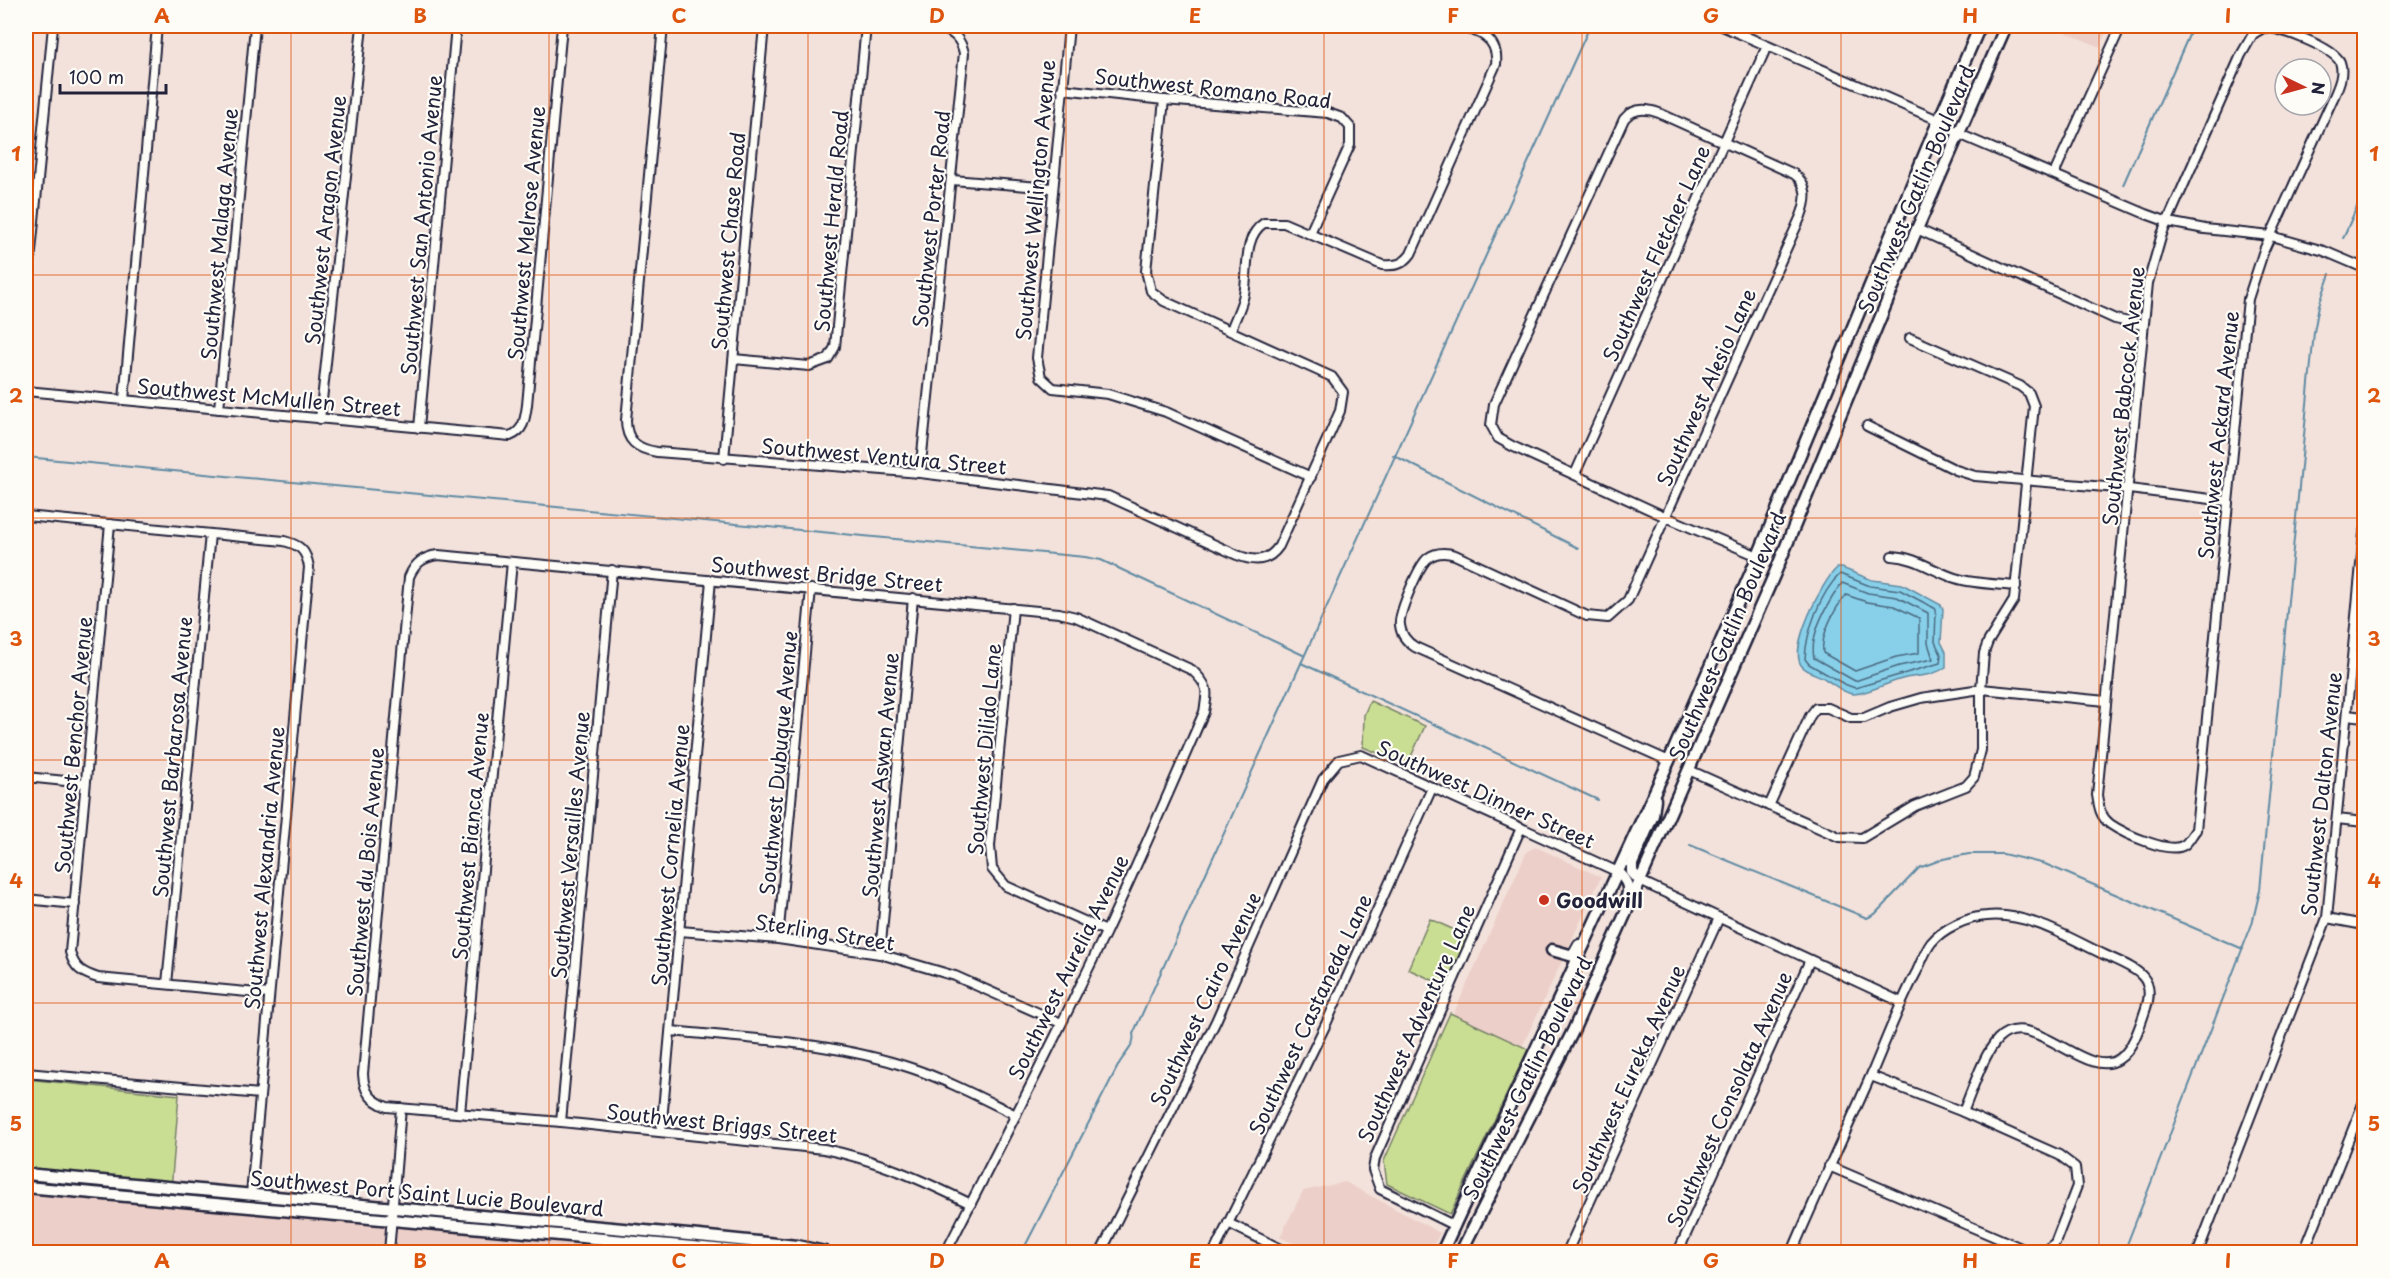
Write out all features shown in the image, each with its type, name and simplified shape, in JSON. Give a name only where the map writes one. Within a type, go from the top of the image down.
[{"type":"main road","name":"Southwest Gatlin Boulevard","points":[[1442,1252],[1669,761],[1758,556],[1938,120],[1980,26]]},
{"type":"main road","name":"Southwest Gatlin Boulevard","points":[[1461,1252],[1573,1031],[1640,881],[1778,566],[1917,230],[2006,26]]},
{"type":"main road","points":[[1640,881],[1632,872],[1632,864],[1653,816],[1656,789]]},
{"type":"main road","points":[[1606,956],[1607,941],[1629,892],[1627,883],[1618,872]]},
{"type":"main road","points":[[1572,971],[1569,963],[1555,956],[1552,950],[1575,955],[1598,907],[1608,893]]},
{"type":"main road","name":"Southwest Port Saint Lucie Boulevard","points":[[26,1174],[393,1206],[797,1246],[825,1252]]},
{"type":"main road","name":"Southwest Port Saint Lucie Boulevard","points":[[26,1187],[747,1252]]},
{"type":"main road","points":[[224,1205],[251,1194]]},
{"type":"main road","points":[[598,1240],[624,1230]]},
{"type":"street","points":[[26,303],[53,26]]},
{"type":"street","points":[[123,400],[157,26]]},
{"type":"street","name":"Southwest Malaga Avenue","points":[[219,409],[255,26]]},
{"type":"street","name":"Southwest Aragon Avenue","points":[[320,419],[362,26]]},
{"type":"street","name":"Southwest San Antonio Avenue","points":[[419,428],[456,26]]},
{"type":"street","name":"Southwest Melrose Avenue","points":[[510,436],[521,430],[527,405],[561,26]]},
{"type":"street","name":"Southwest Ventura Street","points":[[663,26],[626,420],[630,440],[640,449],[724,459],[921,473],[1108,496],[1237,555],[1256,561],[1266,559],[1279,546],[1311,477]]},
{"type":"street","name":"Southwest Chase Road","points":[[724,459],[764,26]]},
{"type":"street","name":"Southwest Herald Road","points":[[734,359],[809,366],[823,362],[835,347],[866,26]]},
{"type":"street","name":"Southwest Porter Road","points":[[892,26],[943,29],[956,36],[962,47],[964,60],[921,473]]},
{"type":"street","name":"Southwest Wellington Avenue","points":[[1069,26],[1037,358],[1041,377],[1053,388],[1108,394],[1166,412],[1311,477]]},
{"type":"street","points":[[1231,330],[1244,296],[1249,249],[1258,227],[1269,222],[1276,222],[1310,233],[1382,265],[1400,264],[1405,262],[1411,254],[1496,64],[1495,47],[1492,42],[1482,34],[1455,26]]},
{"type":"street","points":[[1722,26],[1938,120],[1959,134],[2127,207],[2168,222],[2205,230],[2271,236],[2324,251],[2364,268]]},
{"type":"street","points":[[2054,174],[2121,26]]},
{"type":"street","name":"Southwest Babcock Avenue","points":[[2099,810],[2097,795],[2129,489],[2143,325],[2148,283],[2162,234],[2247,42],[2253,34],[2263,28],[2280,29],[2330,51],[2340,62]]},
{"type":"street","name":"Southwest Fletcher Lane","points":[[1575,474],[1767,46]]},
{"type":"street","name":"Southwest Ackard Avenue","points":[[2099,810],[2110,824],[2165,848],[2185,845],[2196,830],[2248,299],[2264,250],[2340,84],[2340,62]]},
{"type":"street","name":"Southwest Romano Road","points":[[1062,89],[1328,113],[1347,122],[1350,145],[1310,233]]},
{"type":"street","points":[[1164,100],[1146,271],[1148,286],[1156,296],[1332,377],[1341,386],[1342,404],[1311,477]]},
{"type":"street","points":[[1723,142],[1653,111],[1637,110],[1628,115],[1614,140],[1494,404],[1490,420],[1492,430],[1503,442],[1665,517],[1758,556]]},
{"type":"street","name":"Southwest Alesio Lane","points":[[1669,761],[1415,647],[1404,638],[1399,620],[1412,585],[1427,558],[1444,553],[1455,555],[1587,616],[1608,618],[1628,600],[1802,216],[1806,199],[1804,187],[1794,174],[1723,142]]},
{"type":"street","points":[[952,180],[1052,188]]},
{"type":"street","points":[[1917,230],[2115,320],[2143,325]]},
{"type":"street","points":[[1689,770],[1839,837],[1862,838],[1915,806],[1966,786],[1974,777],[1981,750],[1981,689],[1984,653],[1988,642],[2011,609],[2016,586],[2035,413],[2029,393],[2020,386],[1910,338]]},
{"type":"street","name":"Southwest McMullen Street","points":[[26,391],[510,436]]},
{"type":"street","points":[[1867,426],[1956,470],[1975,476],[2129,489],[2227,501]]},
{"type":"street","points":[[26,516],[210,534]]},
{"type":"street","name":"Southwest Benchor Avenue","points":[[110,524],[70,952],[76,968],[98,978],[167,984]]},
{"type":"street","name":"Southwest Dalton Avenue","points":[[2198,1252],[2326,918],[2346,715],[2361,613],[2364,533]]},
{"type":"street","name":"Southwest Alexandria Avenue","points":[[210,534],[284,541],[302,548],[307,556],[309,567],[251,1194]]},
{"type":"street","name":"Southwest Barbarosa Avenue","points":[[167,984],[210,534]]},
{"type":"street","name":"Southwest Bridge Street","points":[[421,560],[438,555],[612,570],[1013,608],[1076,617],[1192,670],[1203,680],[1208,691]]},
{"type":"street","points":[[1892,556],[1908,557],[1964,581],[2016,586]]},
{"type":"street","name":"Southwest du Bois Avenue","points":[[421,560],[413,567],[409,577],[363,1074],[368,1096],[387,1107],[460,1113]]},
{"type":"street","name":"Southwest Bianca Avenue","points":[[460,1113],[512,562]]},
{"type":"street","name":"Southwest Versailles Avenue","points":[[561,1122],[612,570]]},
{"type":"street","name":"Southwest Cornelia Avenue","points":[[661,1132],[711,580]]},
{"type":"street","name":"Southwest Dubuque Avenue","points":[[778,939],[812,589]]},
{"type":"street","name":"Southwest Aswan Avenue","points":[[880,954],[913,598]]},
{"type":"street","name":"Southwest Dilido Lane","points":[[1013,608],[990,846],[992,869],[1006,886],[1106,931]]},
{"type":"street","points":[[1769,806],[1810,716],[1816,708],[1828,708],[1857,719],[1921,698],[1981,689],[2106,701]]},
{"type":"street","name":"Southwest Aurelia Avenue","points":[[946,1252],[1106,931],[1204,712],[1208,691]]},
{"type":"street","points":[[2346,715],[2364,717]]},
{"type":"street","name":"Southwest Dinner Street","points":[[1340,760],[1361,755],[1618,872]]},
{"type":"street","name":"Southwest Cairo Avenue","points":[[1101,1252],[1216,1021],[1323,779],[1340,760]]},
{"type":"street","points":[[26,777],[85,783]]},
{"type":"street","name":"Southwest Castaneda Lane","points":[[1214,1252],[1326,1024],[1432,788]]},
{"type":"street","points":[[2337,819],[2364,822]]},
{"type":"street","name":"Southwest Adventure Lane","points":[[1455,1226],[1380,1189],[1374,1178],[1374,1164],[1521,828]]},
{"type":"street","points":[[1640,881],[1901,1002]]},
{"type":"street","points":[[26,899],[75,904]]},
{"type":"street","points":[[1792,1252],[1871,1076],[1901,1002],[1931,943],[1951,927],[1985,915],[2016,916],[2074,940],[2140,973],[2149,985],[2147,1007],[2126,1053],[2118,1060],[2106,1063],[2093,1061],[2032,1032],[2020,1030],[2008,1032],[1999,1038],[1988,1054],[1964,1112]]},
{"type":"street","name":"Southwest Eureka Avenue","points":[[1567,1252],[1719,918]]},
{"type":"street","points":[[2326,918],[2364,925]]},
{"type":"street","name":"Sterling Street","points":[[680,932],[778,939],[880,954],[955,976],[1061,1023]]},
{"type":"street","name":"Southwest Consolata Avenue","points":[[1678,1252],[1810,960]]},
{"type":"street","points":[[167,984],[269,994]]},
{"type":"street","points":[[671,1031],[813,1045],[858,1053],[934,1076],[1016,1115]]},
{"type":"street","points":[[26,1073],[260,1094]]},
{"type":"street","points":[[1829,1166],[2028,1251],[2044,1251],[2055,1243],[2078,1186],[2075,1167],[2059,1155],[1964,1112],[1871,1076]]},
{"type":"street","points":[[2304,1252],[2364,1101]]},
{"type":"street","points":[[389,1252],[401,1108]]},
{"type":"street","name":"Southwest Briggs Street","points":[[460,1113],[802,1145],[855,1155],[913,1175],[971,1204]]},
{"type":"street","points":[[1228,1223],[1287,1252]]},
{"type":"shaded area","points":[[2051,26],[2109,26],[2100,47]]},
{"type":"shaded area","points":[[1536,847],[1601,877],[1522,1047],[1453,1015],[1527,851]]},
{"type":"shaded area","points":[[1345,1182],[1440,1233],[1430,1252],[1311,1252],[1280,1237],[1303,1191]]},
{"type":"shaded area","points":[[26,1186],[388,1222],[385,1252],[26,1252]]},
{"type":"shaded area","points":[[396,1223],[622,1246],[622,1252],[393,1252]]},
{"type":"green space","points":[[1370,701],[1425,726],[1407,765],[1363,747],[1364,715]]},
{"type":"green space","points":[[1430,919],[1470,937],[1448,987],[1408,969]]},
{"type":"green space","points":[[1450,1013],[1528,1049],[1450,1214],[1387,1184],[1384,1161]]},
{"type":"green space","points":[[26,1079],[179,1095],[171,1189],[26,1176]]},
{"type":"green space","points":[[622,1246],[707,1252],[622,1252]]},
{"type":"water","points":[[1837,568],[1872,580],[1902,584],[1941,605],[1943,609],[1941,642],[1946,652],[1946,667],[1930,674],[1902,679],[1853,694],[1803,668],[1798,656],[1803,630],[1823,586]]},
{"type":"waterway","points":[[1022,1252],[1120,1062],[1132,1045],[1133,1034],[1590,26]]},
{"type":"waterway","points":[[2123,185],[2193,26]]},
{"type":"waterway","points":[[2343,238],[2364,191]]},
{"type":"waterway","points":[[2124,1252],[2252,924],[2260,890],[2314,332],[2319,305],[2330,274]]},
{"type":"waterway","points":[[1393,455],[1578,548]]},
{"type":"waterway","points":[[26,457],[1085,557],[1101,560],[1303,655]]},
{"type":"waterway","points":[[1301,663],[1598,800]]},
{"type":"waterway","points":[[26,838],[31,839]]},
{"type":"waterway","points":[[1690,845],[1867,918],[1875,914],[1919,868],[1943,859],[1969,854],[2003,854],[2045,864],[2243,949]]},
{"type":"place","name":"Goodwill","points":[[1544,900]]}]
